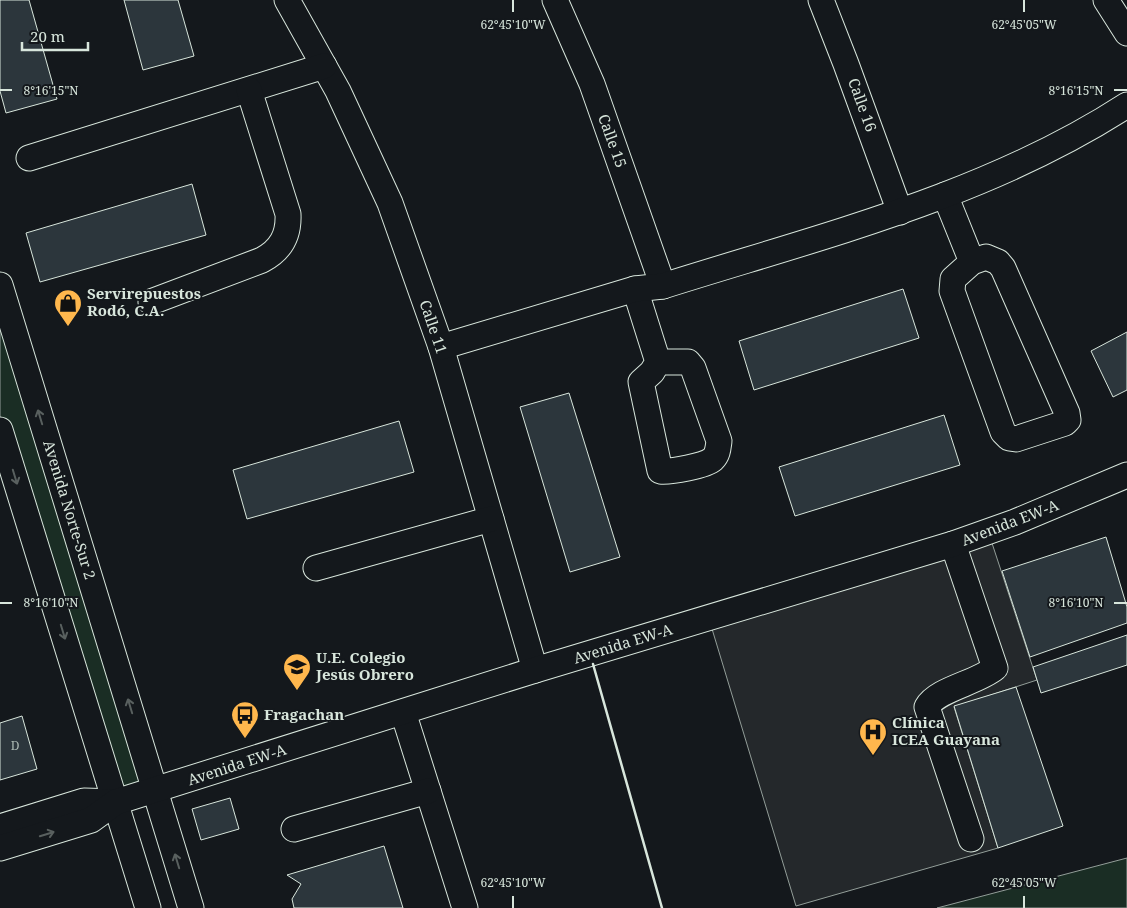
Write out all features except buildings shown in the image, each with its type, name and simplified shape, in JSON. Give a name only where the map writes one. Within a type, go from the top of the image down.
[{"type":"street","name":"Calle 11","points":[[287,0],[361,138],[390,203],[441,347],[535,670]]},
{"type":"street","name":"Calle 15","points":[[555,0],[592,84],[662,286]]},
{"type":"street","name":"Calle 16","points":[[821,0],[900,212]]},
{"type":"street","points":[[1106,0],[1127,33]]},
{"type":"street","points":[[29,158],[324,66]]},
{"type":"street","points":[[151,302],[262,260],[270,255],[283,240],[288,223],[288,214],[249,90]]},
{"type":"street","points":[[441,347],[635,289],[662,286],[900,212],[1001,173],[1063,144],[1127,105]]},
{"type":"street","points":[[945,195],[972,262]]},
{"type":"street","points":[[986,257],[998,262],[1004,268],[1067,413],[1068,420],[1065,423],[1016,439],[1009,438],[1004,432],[952,291],[953,279],[972,262],[986,257]]},
{"type":"street","name":"Avenida Norte-Sur 2","points":[[0,285],[191,908]]},
{"type":"street","points":[[635,289],[658,362]]},
{"type":"street","points":[[0,430],[148,908]]},
{"type":"street","name":"Avenida EW-A","points":[[116,802],[156,791],[535,670],[953,544],[1033,515],[1127,475]]},
{"type":"street","points":[[316,568],[491,519]]},
{"type":"street","points":[[953,544],[995,668],[985,677],[932,699],[927,707],[972,839]]},
{"type":"street","points":[[403,712],[465,908]]},
{"type":"street","points":[[294,829],[428,791]]},
{"type":"street","points":[[0,827],[84,801],[116,802]]},
{"type":"street","points":[[0,848],[91,820],[116,802]]},
{"type":"green space","points":[[0,285],[156,791],[116,802],[0,430]]},
{"type":"green space","points":[[1127,858],[1127,908],[937,908]]},
{"type":"shaded area","points":[[988,531],[1037,680],[954,707],[998,848],[796,906],[709,619]]},
{"type":"wall","points":[[593,664],[662,908]]},
{"type":"place","name":"Servirepuestos Rodó, C.A.","points":[[68,327]]},
{"type":"place","name":"U.E. Colegio Jesús Obrero","points":[[297,691]]},
{"type":"place","name":"Fragachan","points":[[245,739]]},
{"type":"place","name":"Clínica ICEA Guayana","points":[[873,756]]}]
